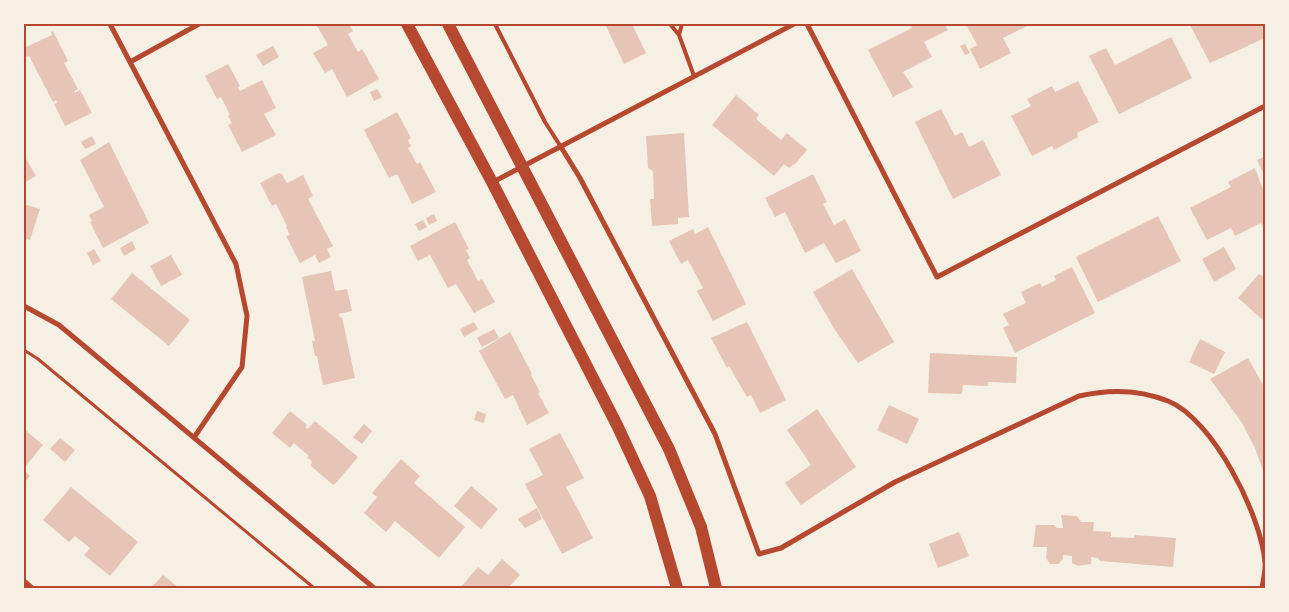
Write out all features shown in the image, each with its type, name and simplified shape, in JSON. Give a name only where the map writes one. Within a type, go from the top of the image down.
[{"type":"main road","points":[[406,24],[492,182],[613,417],[650,496],[677,588]]},
{"type":"main road","points":[[448,24],[524,166],[669,449],[701,527],[716,588]]},
{"type":"street","points":[[110,24],[236,264],[247,316],[242,367],[195,436]]},
{"type":"street","points":[[130,62],[199,24]]},
{"type":"street","points":[[492,182],[794,24]]},
{"type":"street","points":[[807,24],[936,276],[1265,106]]},
{"type":"street","points":[[561,147],[580,178],[715,434],[759,554],[781,548],[895,482],[1079,396],[1103,390],[1135,391],[1169,401],[1194,419],[1220,449],[1254,516],[1265,563],[1262,588]]},
{"type":"street","points":[[24,306],[60,325],[195,436],[374,588]]},
{"type":"street","points":[[24,581],[32,588]]},
{"type":"lane","points":[[495,24],[545,122],[561,147]]},
{"type":"lane","points":[[670,24],[679,35],[694,76]]},
{"type":"lane","points":[[679,35],[682,24]]},
{"type":"path","points":[[24,350],[38,359],[314,588]]},
{"type":"building","points":[[316,24],[349,24],[353,31],[348,34],[358,52],[362,49],[379,79],[347,97],[332,69],[325,73],[313,53],[328,45]]},
{"type":"building","points":[[605,24],[632,24],[646,53],[624,64]]},
{"type":"building","points":[[910,24],[944,24],[948,30],[924,42],[932,57],[903,72],[913,87],[893,97],[868,50],[912,28]]},
{"type":"building","points":[[966,24],[1031,24],[1003,38],[1011,53],[980,69],[970,49],[977,45]]},
{"type":"building","points":[[1265,24],[1265,38],[1210,63],[1190,25]]},
{"type":"building","points":[[53,31],[68,61],[64,63],[78,89],[74,91],[75,93],[80,90],[92,113],[65,126],[54,104],[57,103],[56,100],[53,102],[29,56],[27,57],[24,52],[24,48],[52,35],[51,32]]},
{"type":"building","points":[[1171,37],[1192,78],[1119,114],[1089,56],[1106,48],[1115,65]]},
{"type":"building","points":[[965,44],[970,53],[965,55],[960,46]]},
{"type":"building","points":[[273,46],[279,57],[263,66],[256,55]]},
{"type":"building","points":[[228,64],[240,86],[238,87],[240,91],[262,80],[276,108],[264,114],[276,135],[242,152],[228,125],[232,123],[228,116],[230,115],[221,97],[217,99],[205,76]]},
{"type":"building","points":[[1078,81],[1099,122],[1077,133],[1078,137],[1054,150],[1052,146],[1032,156],[1011,116],[1031,106],[1027,99],[1052,86],[1055,92]]},
{"type":"building","points":[[377,89],[382,97],[374,101],[370,92]]},
{"type":"building","points":[[736,95],[759,115],[756,119],[781,140],[787,133],[807,150],[796,163],[789,168],[784,164],[774,176],[712,125]]},
{"type":"building","points":[[941,109],[955,136],[962,132],[969,147],[983,140],[1001,175],[953,199],[915,122]]},
{"type":"building","points":[[397,112],[411,138],[408,140],[411,146],[408,148],[417,164],[420,162],[436,192],[412,204],[397,174],[389,178],[364,130]]},
{"type":"building","points":[[684,133],[689,217],[678,218],[678,224],[652,226],[650,199],[654,199],[653,171],[648,168],[646,136]]},
{"type":"building","points":[[92,136],[96,144],[85,149],[81,142]]},
{"type":"building","points":[[109,142],[149,223],[103,248],[90,222],[92,221],[89,215],[104,207],[80,160]]},
{"type":"building","points":[[1265,156],[1265,177],[1257,160]]},
{"type":"building","points":[[24,158],[36,176],[24,183]]},
{"type":"building","points":[[1255,168],[1265,195],[1265,226],[1263,227],[1261,223],[1235,236],[1231,228],[1207,240],[1190,208],[1231,187],[1228,182]]},
{"type":"building","points":[[279,173],[282,174],[287,183],[303,175],[313,196],[308,199],[333,246],[327,249],[331,257],[319,263],[315,255],[300,263],[286,236],[290,235],[276,204],[272,206],[260,183]]},
{"type":"building","points":[[813,174],[827,202],[823,204],[834,225],[845,219],[861,251],[836,263],[824,243],[805,253],[785,212],[775,217],[765,198]]},
{"type":"building","points":[[24,204],[40,209],[30,240],[24,238]]},
{"type":"building","points":[[434,214],[437,221],[429,225],[426,218]]},
{"type":"building","points":[[1158,216],[1181,261],[1098,302],[1076,257]]},
{"type":"building","points":[[423,220],[427,227],[419,231],[415,224]]},
{"type":"building","points":[[455,222],[469,249],[466,250],[470,258],[467,260],[478,281],[482,279],[495,302],[474,313],[456,284],[448,288],[430,255],[418,261],[410,246]]},
{"type":"building","points":[[708,227],[746,304],[713,321],[697,291],[703,288],[688,260],[681,264],[669,241],[693,229],[695,234]]},
{"type":"building","points":[[132,241],[136,249],[124,256],[120,248]]},
{"type":"building","points":[[1224,247],[1236,269],[1214,282],[1202,259]]},
{"type":"building","points":[[94,249],[101,261],[93,265],[87,253]]},
{"type":"building","points":[[171,255],[182,275],[161,286],[150,266]]},
{"type":"building","points":[[1072,267],[1095,313],[1015,353],[1003,328],[1009,325],[1003,314],[1026,303],[1021,292],[1040,283],[1042,287],[1056,280],[1054,276]]},
{"type":"building","points":[[852,269],[894,342],[858,363],[835,330],[813,292]]},
{"type":"building","points":[[331,271],[335,291],[347,289],[352,311],[339,314],[340,318],[342,317],[355,378],[323,385],[312,341],[315,341],[302,277]]},
{"type":"building","points":[[132,273],[190,320],[169,346],[111,299]]},
{"type":"building","points":[[1259,274],[1265,278],[1265,322],[1238,298]]},
{"type":"building","points":[[474,322],[478,329],[464,337],[460,329]]},
{"type":"building","points":[[747,322],[786,400],[760,413],[751,395],[747,397],[729,366],[727,368],[711,338]]},
{"type":"building","points":[[494,329],[499,338],[482,347],[477,338]]},
{"type":"building","points":[[510,332],[532,374],[540,392],[538,393],[549,413],[527,425],[513,395],[505,399],[479,351]]},
{"type":"building","points":[[1200,339],[1225,352],[1214,374],[1189,362]]},
{"type":"building","points":[[930,353],[1017,357],[1016,383],[988,382],[988,386],[963,385],[962,394],[928,393]]},
{"type":"building","points":[[1248,358],[1263,385],[1265,384],[1265,476],[1255,448],[1242,423],[1210,379]]},
{"type":"building","points":[[889,405],[919,419],[907,444],[877,430]]},
{"type":"building","points":[[817,409],[856,467],[801,505],[785,483],[811,465],[787,430]]},
{"type":"building","points":[[290,411],[307,425],[305,427],[308,429],[315,421],[358,457],[335,484],[333,485],[311,466],[312,461],[307,458],[309,456],[294,443],[290,448],[272,433]]},
{"type":"building","points":[[477,411],[486,414],[484,423],[474,420]]},
{"type":"building","points":[[364,424],[372,431],[362,444],[353,437]]},
{"type":"building","points":[[24,429],[43,445],[24,468]]},
{"type":"building","points":[[560,433],[584,478],[566,487],[593,538],[562,554],[525,484],[543,475],[529,449]]},
{"type":"building","points":[[60,438],[75,450],[65,462],[50,449]]},
{"type":"building","points":[[401,459],[420,476],[414,483],[465,527],[439,558],[395,521],[386,532],[364,513],[377,497],[372,493]]},
{"type":"building","points":[[24,470],[30,476],[24,483]]},
{"type":"building","points":[[471,486],[498,509],[481,529],[454,506]]},
{"type":"building","points":[[71,487],[138,542],[110,576],[84,555],[90,548],[75,536],[69,542],[43,520]]},
{"type":"building","points":[[537,508],[542,519],[525,528],[518,519]]},
{"type":"building","points":[[1061,515],[1077,516],[1081,522],[1094,522],[1093,531],[1111,532],[1111,537],[1134,538],[1135,535],[1176,538],[1173,567],[1100,561],[1098,558],[1091,557],[1091,564],[1078,566],[1072,563],[1072,556],[1063,555],[1063,559],[1058,564],[1050,564],[1046,558],[1047,547],[1033,547],[1036,525],[1054,525],[1057,528],[1063,528]]},
{"type":"building","points":[[959,532],[969,556],[938,568],[929,544]]},
{"type":"building","points":[[502,559],[520,575],[510,586],[513,588],[460,588],[478,567],[488,575]]},
{"type":"building","points":[[163,575],[179,588],[151,588]]}]
